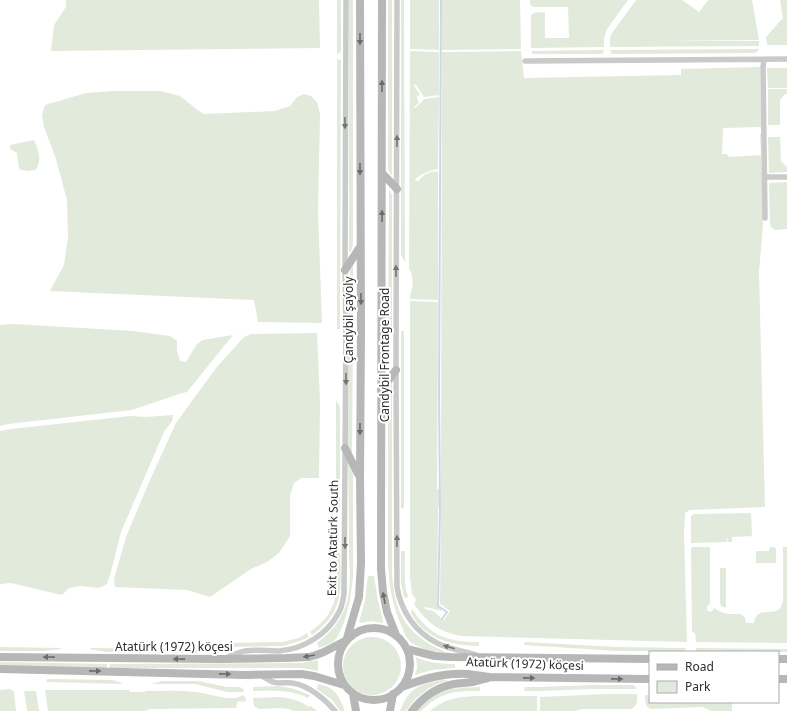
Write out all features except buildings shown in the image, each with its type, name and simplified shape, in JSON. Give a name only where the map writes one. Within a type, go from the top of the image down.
[{"type":"main road","name":"Çandybil şaýoly","points":[[346,640],[358,597],[361,563],[360,0]]},
{"type":"main road","points":[[382,0],[381,569],[387,612],[396,635]]},
{"type":"main road","points":[[382,173],[397,189]]},
{"type":"main road","points":[[345,270],[360,246]]},
{"type":"main road","points":[[381,390],[396,370]]},
{"type":"main road","points":[[345,448],[360,477]]},
{"type":"main road","points":[[376,627],[396,635],[407,649],[410,659],[410,669],[402,687],[384,699],[373,700],[353,694],[344,685],[338,668],[340,649],[346,640],[356,632],[366,628],[376,627]]},
{"type":"main road","name":"Atatürk (1972) köçesi","points":[[0,657],[220,659],[309,657],[324,652],[346,640]]},
{"type":"main road","name":"Atatürk (1972) köçesi","points":[[407,649],[444,657],[649,659]]},
{"type":"main road","name":"Atatürk (1972) köçesi","points":[[0,669],[308,675],[344,685]]},
{"type":"main road","name":"Atatürk (1972) köçesi","points":[[402,687],[428,678],[449,674],[468,674],[490,677],[649,679]]},
{"type":"main road","points":[[412,711],[426,696],[439,689],[452,684],[474,682],[490,677]]},
{"type":"main road","points":[[353,694],[356,711]]},
{"type":"main road","points":[[390,711],[393,694]]},
{"type":"street","points":[[345,448],[346,0]]},
{"type":"street","name":"Candybil Frontage Road","points":[[397,0],[396,370],[398,596],[409,620],[416,628],[429,638],[445,647],[486,658]]},
{"type":"street","points":[[525,61],[787,59]]},
{"type":"street","points":[[764,60],[765,218]]},
{"type":"street","points":[[765,177],[787,177]]},
{"type":"street","name":"Exit to Atatürk South","points":[[220,659],[246,651],[280,650],[306,644],[321,634],[335,619],[342,607],[345,583],[345,448]]},
{"type":"street","points":[[260,674],[274,682],[292,683],[303,687],[319,695],[335,711]]},
{"type":"green space","points":[[66,0],[319,0],[320,48],[51,51],[54,25],[66,7]]},
{"type":"green space","points":[[337,0],[341,0],[341,52],[337,54]]},
{"type":"green space","points":[[349,0],[353,0],[353,244],[351,252],[349,252]]},
{"type":"green space","points":[[388,0],[392,0],[392,175],[388,169]]},
{"type":"green space","points":[[401,0],[404,0],[405,262],[401,255]]},
{"type":"green space","points":[[410,0],[439,0],[439,50],[410,49]]},
{"type":"green space","points":[[442,0],[520,0],[521,49],[442,50]]},
{"type":"green space","points":[[530,0],[628,0],[607,29],[604,38],[604,47],[531,48],[531,16],[535,13],[545,12],[545,38],[569,38],[568,7],[533,7],[530,4]]},
{"type":"green space","points":[[636,0],[682,0],[699,12],[708,0],[752,0],[759,40],[655,41],[759,41],[759,46],[610,47],[610,38],[612,33]]},
{"type":"green space","points":[[780,0],[787,0],[787,45],[767,45],[766,37],[783,18]]},
{"type":"green space","points":[[759,49],[755,53],[612,54],[610,50]]},
{"type":"green space","points":[[604,50],[601,54],[533,54],[531,51]]},
{"type":"green space","points":[[410,51],[439,52],[439,95],[424,97],[416,85],[413,84],[420,95],[417,96],[419,103],[414,107],[415,108],[424,99],[439,97],[438,169],[429,171],[415,179],[416,181],[419,181],[427,173],[438,171],[438,300],[410,299],[413,282],[409,269]]},
{"type":"green space","points":[[521,51],[524,78],[681,75],[681,69],[760,67],[761,127],[723,128],[722,154],[727,154],[729,157],[761,155],[761,134],[763,225],[759,272],[765,507],[690,510],[685,513],[684,533],[687,642],[461,636],[439,629],[424,616],[414,604],[416,600],[412,595],[410,578],[410,301],[438,302],[437,489],[441,489],[442,52]],"holes":[[[438,508],[441,508],[440,604],[450,611],[444,620],[435,612],[423,607],[442,611],[437,605]]]},
{"type":"green space","points":[[337,59],[341,60],[340,329],[337,329]]},
{"type":"green space","points":[[767,68],[787,68],[787,88],[768,88]]},
{"type":"green space","points":[[768,89],[787,89],[787,94],[785,94],[780,100],[780,125],[768,125]]},
{"type":"green space","points":[[112,91],[160,91],[180,96],[204,114],[275,111],[290,106],[297,97],[304,94],[311,96],[317,102],[320,114],[318,211],[322,323],[258,322],[254,300],[50,291],[64,265],[68,237],[67,200],[56,159],[44,127],[42,115],[45,105],[86,93]]},
{"type":"green space","points":[[768,137],[780,137],[781,161],[787,167],[787,172],[769,173]]},
{"type":"green space","points":[[34,140],[39,155],[39,162],[36,170],[27,171],[19,169],[17,153],[10,149],[10,145]]},
{"type":"green space","points":[[787,182],[787,229],[775,230],[770,226],[769,183]]},
{"type":"green space","points":[[389,189],[392,195],[392,327],[388,327]]},
{"type":"green space","points":[[353,265],[353,329],[349,329],[350,269]]},
{"type":"green space","points":[[14,324],[133,331],[170,336],[177,341],[177,351],[180,361],[186,362],[197,344],[203,340],[233,335],[187,392],[132,410],[0,426],[0,325]]},
{"type":"green space","points":[[401,331],[404,331],[404,508],[401,508]]},
{"type":"green space","points":[[349,332],[353,333],[352,453],[348,444]]},
{"type":"green space","points":[[317,333],[320,401],[319,478],[301,478],[294,483],[290,495],[290,536],[279,553],[267,562],[251,569],[210,597],[187,590],[115,587],[114,579],[126,537],[176,423],[216,368],[244,337],[251,334]]},
{"type":"green space","points":[[392,382],[393,587],[399,611],[411,630],[420,638],[444,652],[426,649],[409,641],[396,611],[392,595],[388,561],[388,394]]},
{"type":"green space","points":[[336,400],[340,407],[340,509],[336,509]]},
{"type":"green space","points":[[173,415],[172,421],[164,432],[121,532],[107,584],[99,588],[81,586],[69,588],[62,595],[11,583],[0,584],[0,431],[130,416],[146,417]]},
{"type":"green space","points":[[348,461],[353,474],[353,577],[350,601],[344,623],[338,636],[333,642],[319,648],[317,643],[331,631],[341,617],[349,592]]},
{"type":"green space","points":[[751,513],[752,536],[732,537],[732,542],[728,542],[727,537],[727,542],[691,543],[691,517],[694,514]]},
{"type":"green space","points":[[692,547],[710,547],[710,604],[707,606],[707,610],[710,612],[714,608],[723,613],[741,614],[745,618],[746,623],[754,623],[759,614],[763,612],[773,612],[781,607],[783,601],[783,547],[787,547],[787,643],[696,642],[695,633],[692,632]]},
{"type":"green space","points":[[770,547],[774,547],[776,549],[776,563],[756,563],[756,551],[769,551]]},
{"type":"green space","points":[[401,551],[405,551],[405,580],[407,598],[404,597],[401,583]]},
{"type":"green space","points":[[336,553],[340,553],[341,577],[339,598],[336,608],[330,617],[323,626],[312,635],[310,632],[328,615],[333,606],[337,587]]},
{"type":"green space","points":[[720,568],[726,568],[726,608],[721,606],[720,603]]},
{"type":"green space","points":[[368,576],[374,576],[383,623],[371,621],[359,622],[365,600]]},
{"type":"green space","points":[[412,609],[426,626],[440,636],[458,641],[479,642],[479,646],[449,642],[432,635],[417,622],[411,613]]},
{"type":"green space","points":[[307,633],[309,637],[283,646],[226,647],[196,653],[107,652],[90,649],[196,649],[229,643],[283,642],[299,638]]},
{"type":"green space","points":[[372,637],[388,642],[396,650],[401,666],[396,682],[388,690],[372,695],[356,690],[348,682],[343,666],[348,650],[356,642]]},
{"type":"green space","points":[[525,642],[686,649],[684,651],[616,651],[524,645]]},
{"type":"green space","points":[[0,647],[61,649],[44,651],[0,651]]},
{"type":"green space","points":[[696,648],[787,649],[787,652],[696,651]]},
{"type":"green space","points":[[416,657],[435,663],[455,664],[455,668],[432,670],[415,675],[417,668]]},
{"type":"green space","points":[[318,660],[318,671],[301,668],[110,668],[110,664],[301,663]]},
{"type":"green space","points":[[0,662],[107,664],[107,668],[0,667]]},
{"type":"green space","points":[[47,679],[112,680],[122,684],[46,682]]},
{"type":"green space","points":[[441,680],[449,680],[425,691],[406,711],[400,711],[403,703],[411,692],[420,686]]},
{"type":"green space","points":[[162,681],[198,681],[227,687],[240,687],[244,692],[227,692],[195,684],[152,684]]},
{"type":"green space","points":[[318,684],[326,686],[336,693],[345,711],[340,711],[332,700],[317,689]]},
{"type":"green space","points":[[633,685],[637,689],[524,691],[525,687]]},
{"type":"green space","points":[[277,686],[291,688],[310,695],[308,698],[288,692],[253,691],[253,687]]},
{"type":"green space","points":[[480,687],[480,691],[462,691],[441,696],[421,711],[417,711],[432,698],[446,691],[461,688]]},
{"type":"green space","points":[[11,689],[14,692],[16,711],[0,711],[0,690]]},
{"type":"green space","points":[[45,690],[129,690],[130,692],[183,691],[226,698],[243,695],[246,699],[245,702],[238,701],[236,708],[150,709],[144,711],[48,711]]},
{"type":"green space","points":[[24,691],[36,691],[39,711],[27,711]]},
{"type":"green space","points":[[637,694],[637,703],[631,709],[540,711],[540,697]]},
{"type":"green space","points":[[645,695],[649,695],[649,703],[732,703],[732,711],[711,711],[703,707],[650,709],[646,705]]},
{"type":"green space","points":[[476,696],[537,696],[537,711],[430,711],[451,699]]},
{"type":"green space","points":[[280,697],[295,700],[309,707],[311,706],[317,711],[293,711],[280,708],[259,709],[254,706],[253,698]]},
{"type":"waterway","points":[[441,0],[439,392],[440,509],[438,606],[447,612],[442,619]]}]
